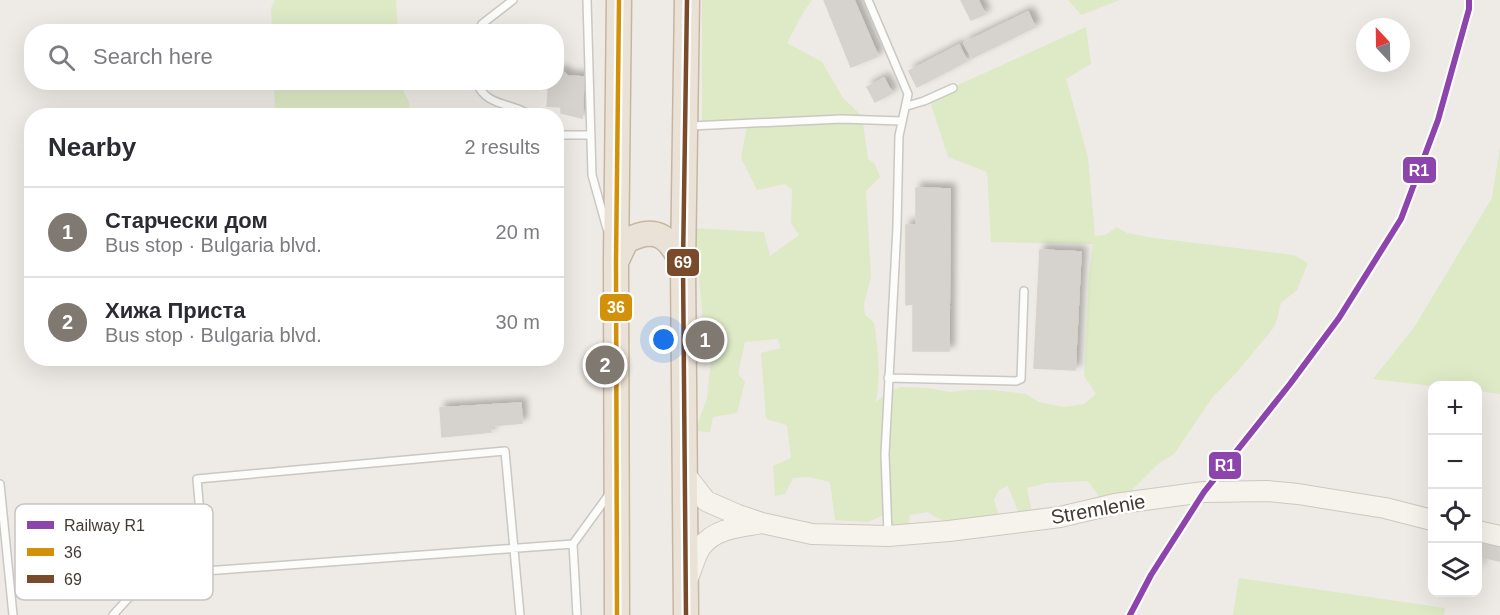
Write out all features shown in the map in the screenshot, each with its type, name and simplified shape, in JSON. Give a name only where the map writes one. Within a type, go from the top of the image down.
[{"type":"highway","points":[[617,615],[616,262],[619,0]]},
{"type":"highway","points":[[686,615],[683,265],[687,0]]},
{"type":"highway","points":[[616,262],[626,241],[645,233],[665,237],[673,245],[683,265]]},
{"type":"street","name":"Stremlenie","points":[[684,473],[706,501],[762,523],[812,534],[888,536],[949,531],[1060,517],[1115,504],[1204,492],[1267,491],[1298,494],[1385,508],[1428,519]]},
{"type":"street","points":[[686,584],[701,547],[713,537],[727,529],[762,523]]},
{"type":"street","points":[[1482,532],[1500,536]]},
{"type":"lane","points":[[482,24],[513,0]]},
{"type":"lane","points":[[868,0],[908,94],[901,121],[888,378],[885,454],[888,536]]},
{"type":"lane","points":[[588,1],[592,175],[616,262]]},
{"type":"lane","points":[[907,105],[924,101],[953,88]]},
{"type":"lane","points":[[482,90],[490,100],[515,108]]},
{"type":"lane","points":[[686,126],[841,119],[901,121]]},
{"type":"lane","points":[[564,135],[591,135]]},
{"type":"lane","points":[[888,378],[1016,381],[1021,379],[1024,291]]},
{"type":"lane","points":[[200,504],[197,479],[505,451],[520,615]]},
{"type":"lane","points":[[0,484],[13,615]]},
{"type":"lane","points":[[577,615],[573,544],[617,484]]},
{"type":"lane","points":[[213,570],[573,544]]},
{"type":"lane","points":[[113,615],[127,600]]},
{"type":"green space","points":[[275,0],[396,0],[398,24],[272,24],[271,8]]},
{"type":"green space","points":[[702,0],[812,0],[787,43],[822,62],[843,98],[862,116],[868,159],[875,164],[880,177],[866,191],[871,277],[864,304],[865,315],[874,322],[877,342],[879,372],[876,402],[889,391],[901,387],[950,392],[993,390],[1026,394],[1039,402],[1064,407],[1084,404],[1096,394],[1084,376],[1089,274],[1093,244],[991,242],[987,172],[948,157],[929,98],[1086,27],[1091,64],[1066,79],[1088,157],[1095,236],[1105,235],[1117,227],[1127,233],[1154,238],[1294,255],[1308,263],[1297,290],[1281,303],[1275,326],[1212,398],[1174,454],[1158,464],[1129,493],[1105,505],[1088,481],[1046,483],[1027,488],[1032,512],[1019,514],[1008,486],[999,490],[994,500],[1000,519],[955,527],[928,512],[910,515],[908,526],[893,527],[888,513],[868,522],[835,520],[830,482],[809,477],[793,478],[785,494],[775,496],[773,466],[791,458],[787,425],[766,419],[761,353],[781,348],[778,339],[745,342],[738,374],[745,382],[737,413],[713,417],[710,432],[695,431],[707,398],[711,358],[720,347],[705,342],[694,228],[764,232],[770,256],[799,235],[791,223],[792,189],[785,184],[757,190],[741,158],[748,120],[702,121]]},
{"type":"green space","points":[[1068,0],[1120,0],[1081,15]]},
{"type":"green space","points":[[274,90],[403,90],[409,108],[275,108]]},
{"type":"green space","points":[[1500,146],[1500,394],[1482,392],[1482,381],[1428,381],[1428,386],[1373,379],[1413,329],[1492,198]]},
{"type":"green space","points":[[1239,578],[1445,608],[1444,615],[1233,615]]},
{"type":"building","points":[[824,0],[854,0],[878,56],[851,67]]},
{"type":"building","points":[[961,0],[978,0],[985,14],[971,20]]},
{"type":"building","points":[[1028,12],[1035,27],[972,58],[964,43]]},
{"type":"building","points":[[959,45],[967,61],[917,87],[909,71]]},
{"type":"building","points":[[564,73],[568,76],[584,77],[582,118],[564,114],[564,108],[547,106],[548,90],[564,90]]},
{"type":"building","points":[[884,78],[892,93],[875,102],[867,87]]},
{"type":"building","points":[[916,188],[950,189],[949,351],[913,351],[913,304],[906,305],[906,225],[916,225]]},
{"type":"building","points":[[1040,250],[1081,252],[1075,370],[1034,368]]},
{"type":"building","points":[[521,403],[522,423],[490,426],[491,432],[442,437],[440,408]]},
{"type":"building","points":[[1482,543],[1500,547],[1500,561],[1482,557]]},
{"type":"rail line","name":"R1","points":[[1130,615],[1151,575],[1204,492],[1339,318],[1401,219],[1438,120],[1469,9],[1469,0]]},
{"type":"transit line","name":"36","points":[[617,615],[616,262],[619,0]]},
{"type":"transit line","name":"69","points":[[686,615],[683,265],[687,0]]},
{"type":"place","name":"Старчески дом","points":[[705,340]]},
{"type":"place","name":"Хижа Приста","points":[[605,365]]}]
